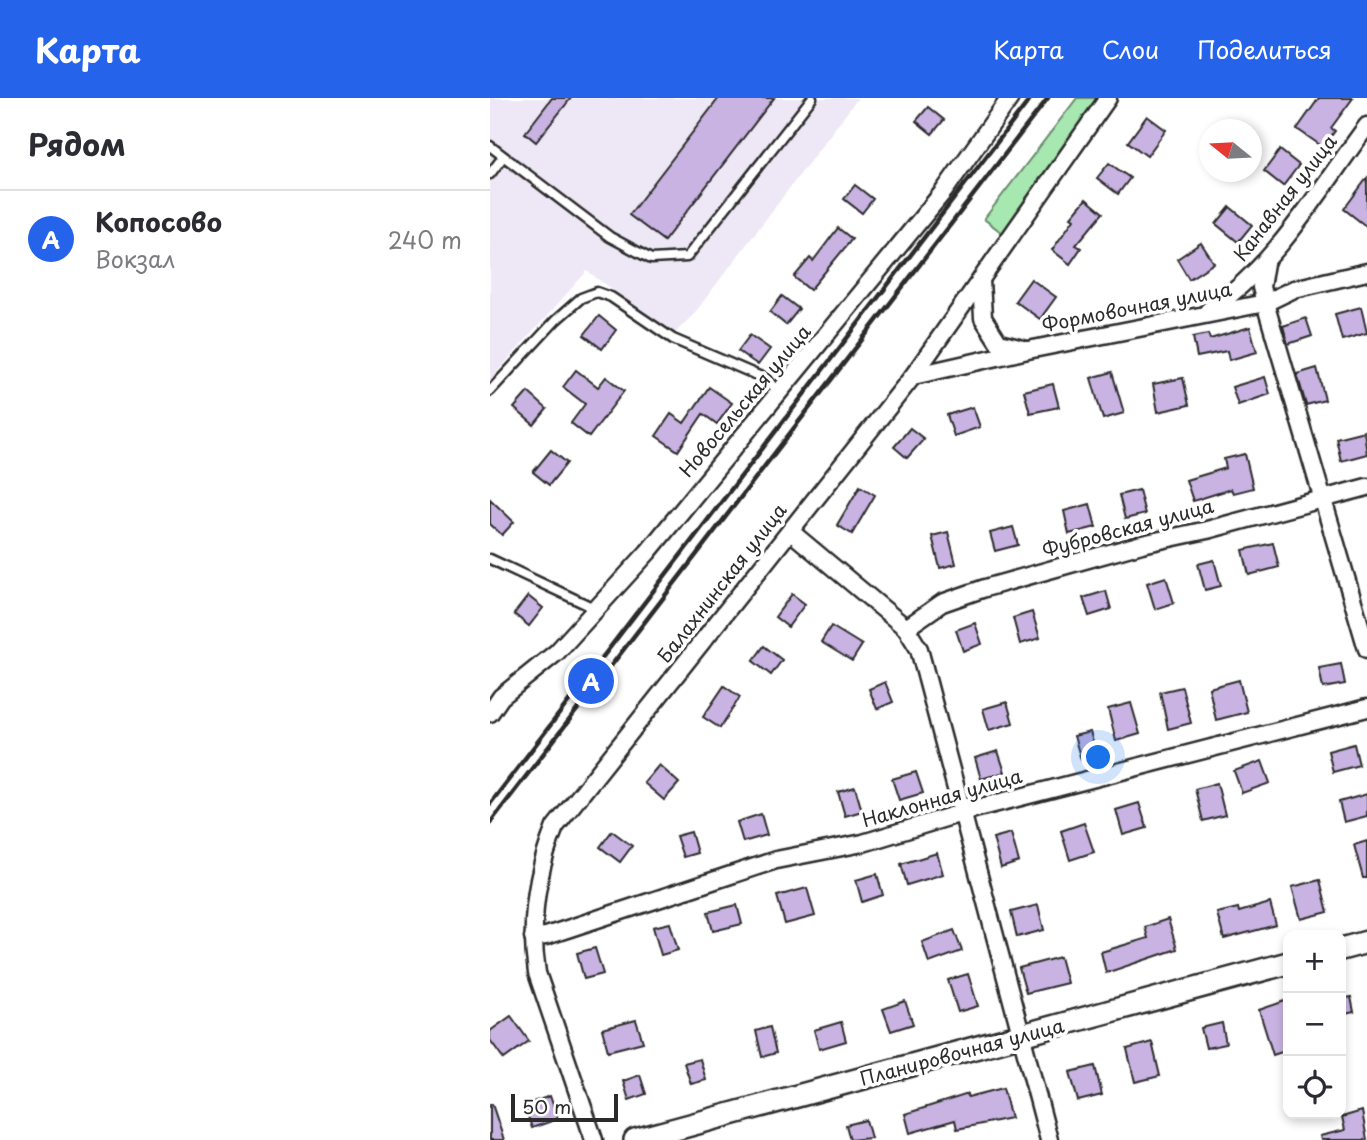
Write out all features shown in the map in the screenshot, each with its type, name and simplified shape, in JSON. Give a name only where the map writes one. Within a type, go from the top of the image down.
[{"type":"main road","points":[[1346,948],[1367,942]]},
{"type":"main road","name":"Планировочная улица","points":[[635,1140],[1283,964]]},
{"type":"street","name":"Новосельская улица","points":[[490,713],[496,700],[557,652],[594,608],[649,552],[944,191],[1010,98]]},
{"type":"street","name":"Балахнинская улица","points":[[594,1140],[537,973],[533,937],[542,860],[555,827],[913,376],[1108,98]]},
{"type":"street","name":"Канавная улица","points":[[1199,317],[1234,294],[1265,263],[1367,126]]},
{"type":"street","points":[[1265,263],[1261,287],[1265,303],[1367,649]]},
{"type":"street","name":"Формовочная улица","points":[[913,376],[1028,350],[1265,303],[1294,289],[1367,272]]},
{"type":"street","points":[[981,281],[983,318],[999,343],[1028,350]]},
{"type":"street","name":"Фубровская улица","points":[[906,628],[943,603],[985,588],[1367,487]]},
{"type":"street","points":[[791,532],[906,628],[919,649],[1049,1140]]},
{"type":"street","name":"Наклонная улица","points":[[533,937],[546,936],[776,860],[863,843],[962,814],[1367,708]]},
{"type":"lane","points":[[490,146],[610,237],[651,259],[687,257],[812,98]]},
{"type":"lane","points":[[490,174],[503,157]]},
{"type":"lane","points":[[490,391],[556,320],[581,298],[597,292],[611,297],[673,339],[766,379],[779,392]]},
{"type":"lane","points":[[490,559],[594,608]]},
{"type":"shaded area","points":[[490,98],[858,98],[693,315],[674,334],[587,271],[490,380]]},
{"type":"green space","points":[[1077,98],[1101,98],[1005,235],[984,219]]},
{"type":"building","points":[[552,98],[571,98],[536,142],[525,133]]},
{"type":"building","points":[[719,98],[774,98],[664,241],[629,215]]},
{"type":"building","points":[[1319,98],[1353,98],[1331,128],[1335,131],[1323,147],[1297,129]]},
{"type":"building","points":[[928,107],[944,120],[932,134],[916,121]]},
{"type":"building","points":[[1147,116],[1166,130],[1147,156],[1128,142]]},
{"type":"building","points":[[1280,150],[1299,165],[1283,186],[1264,171]]},
{"type":"building","points":[[1109,163],[1130,178],[1118,194],[1097,178]]},
{"type":"building","points":[[1367,178],[1367,227],[1344,209]]},
{"type":"building","points":[[855,185],[873,199],[862,213],[844,199]]},
{"type":"building","points":[[1086,199],[1103,213],[1076,245],[1081,248],[1070,264],[1052,250],[1074,219],[1071,217]]},
{"type":"building","points":[[1230,207],[1252,225],[1238,242],[1216,224]]},
{"type":"building","points":[[838,228],[852,239],[810,290],[794,277],[810,258],[813,261]]},
{"type":"building","points":[[1201,243],[1214,263],[1189,279],[1177,259]]},
{"type":"building","points":[[1031,279],[1056,297],[1040,319],[1015,301]]},
{"type":"building","points":[[782,296],[799,309],[786,325],[770,312]]},
{"type":"building","points":[[1361,307],[1367,333],[1342,340],[1335,314]]},
{"type":"building","points":[[599,316],[616,330],[602,349],[584,335]]},
{"type":"building","points":[[1306,318],[1312,336],[1288,344],[1283,326]]},
{"type":"building","points":[[1250,327],[1257,352],[1229,360],[1227,351],[1197,357],[1193,337],[1208,334],[1210,339]]},
{"type":"building","points":[[750,335],[770,349],[758,365],[738,351]]},
{"type":"building","points":[[1317,368],[1325,400],[1306,405],[1297,374]]},
{"type":"building","points":[[576,370],[598,387],[606,377],[624,391],[589,437],[571,423],[585,404],[563,387]]},
{"type":"building","points":[[1112,372],[1124,413],[1103,419],[1091,378]]},
{"type":"building","points":[[1265,377],[1270,394],[1238,405],[1232,387]]},
{"type":"building","points":[[1183,378],[1189,405],[1158,412],[1153,384]]},
{"type":"building","points":[[1053,384],[1059,407],[1030,413],[1024,391]]},
{"type":"building","points":[[709,387],[732,403],[717,424],[703,414],[678,451],[656,436],[671,414],[684,423]]},
{"type":"building","points":[[528,392],[547,409],[534,425],[514,408]]},
{"type":"building","points":[[973,407],[980,427],[954,436],[947,415]]},
{"type":"building","points":[[910,428],[924,439],[907,458],[894,447]]},
{"type":"building","points":[[1364,431],[1367,454],[1341,461],[1336,438]]},
{"type":"building","points":[[551,450],[567,463],[549,485],[533,472]]},
{"type":"building","points":[[1245,454],[1253,488],[1233,493],[1231,489],[1193,501],[1186,480],[1226,468],[1224,459]]},
{"type":"building","points":[[860,486],[875,495],[852,534],[837,525]]},
{"type":"building","points":[[1139,490],[1145,514],[1125,519],[1119,495]]},
{"type":"building","points":[[490,499],[514,522],[502,535],[490,524]]},
{"type":"building","points":[[1090,504],[1096,527],[1069,534],[1064,511]]},
{"type":"building","points":[[1013,527],[1018,545],[995,551],[990,533]]},
{"type":"building","points":[[948,532],[956,564],[940,568],[932,536]]},
{"type":"building","points":[[1273,543],[1279,567],[1249,575],[1243,550]]},
{"type":"building","points":[[1214,560],[1221,586],[1205,590],[1198,564]]},
{"type":"building","points":[[1166,577],[1174,603],[1155,609],[1147,583]]},
{"type":"building","points":[[1106,591],[1111,609],[1089,616],[1083,598]]},
{"type":"building","points":[[792,594],[805,604],[788,627],[775,617]]},
{"type":"building","points":[[528,596],[543,608],[529,626],[514,614]]},
{"type":"building","points":[[1032,612],[1040,638],[1020,644],[1013,618]]},
{"type":"building","points":[[975,623],[982,644],[963,651],[956,630]]},
{"type":"building","points":[[831,626],[862,645],[852,661],[821,642]]},
{"type":"building","points":[[764,646],[782,660],[771,675],[753,661]]},
{"type":"building","points":[[1341,664],[1345,684],[1323,688],[1319,668]]},
{"type":"building","points":[[1239,680],[1247,712],[1216,720],[1209,688]]},
{"type":"building","points":[[885,682],[893,702],[877,709],[869,689]]},
{"type":"building","points":[[724,686],[740,697],[720,728],[703,717]]},
{"type":"building","points":[[1182,687],[1191,723],[1168,729],[1160,692]]},
{"type":"building","points":[[1007,702],[1013,723],[989,730],[983,709]]},
{"type":"building","points":[[1131,703],[1140,734],[1116,741],[1108,709]]},
{"type":"building","points":[[1090,732],[1097,755],[1081,760],[1074,736]]},
{"type":"building","points":[[1354,744],[1359,765],[1333,772],[1328,751]]},
{"type":"building","points":[[998,751],[1005,772],[981,779],[975,758]]},
{"type":"building","points":[[1262,761],[1270,783],[1242,793],[1234,771]]},
{"type":"building","points":[[659,765],[679,783],[664,800],[644,783]]},
{"type":"building","points":[[916,772],[923,793],[899,800],[892,779]]},
{"type":"building","points":[[1217,783],[1225,815],[1203,821],[1195,789]]},
{"type":"building","points":[[855,787],[862,811],[845,816],[838,792]]},
{"type":"building","points":[[1367,794],[1367,816],[1344,822],[1339,802]]},
{"type":"building","points":[[1139,803],[1147,828],[1123,835],[1116,810]]},
{"type":"building","points":[[761,814],[767,835],[743,842],[737,822]]},
{"type":"building","points":[[1084,823],[1094,852],[1070,860],[1061,831]]},
{"type":"building","points":[[612,831],[632,846],[620,862],[600,847]]},
{"type":"building","points":[[691,832],[697,853],[683,857],[676,836]]},
{"type":"building","points":[[1011,833],[1019,862],[1001,868],[993,838]]},
{"type":"building","points":[[1367,841],[1367,878],[1363,878],[1354,845]]},
{"type":"building","points":[[937,853],[943,874],[907,885],[901,864]]},
{"type":"building","points":[[877,874],[883,895],[862,902],[856,880]]},
{"type":"building","points":[[1320,880],[1328,912],[1301,919],[1292,887]]},
{"type":"building","points":[[807,888],[815,916],[785,924],[777,896]]},
{"type":"building","points":[[1270,903],[1276,925],[1224,939],[1217,913],[1238,908],[1239,912]]},
{"type":"building","points":[[737,905],[742,924],[713,931],[708,912]]},
{"type":"building","points":[[1038,905],[1044,930],[1017,937],[1011,912]]},
{"type":"building","points":[[1168,919],[1177,949],[1106,973],[1101,952],[1148,938],[1145,927]]},
{"type":"building","points":[[670,923],[678,950],[661,955],[653,927]]},
{"type":"building","points":[[954,930],[962,951],[929,963],[922,942]]},
{"type":"building","points":[[595,948],[603,974],[584,979],[577,953]]},
{"type":"building","points":[[1060,957],[1067,983],[1026,993],[1019,968]]},
{"type":"building","points":[[968,974],[978,1006],[958,1012],[948,980]]},
{"type":"building","points":[[1351,997],[1354,1012],[1346,1014],[1346,998]]},
{"type":"building","points":[[905,1001],[913,1024],[891,1031],[883,1009]]},
{"type":"building","points":[[1283,1002],[1283,1052],[1273,1055],[1259,1010]]},
{"type":"building","points":[[511,1016],[529,1041],[504,1059],[490,1040],[490,1031]]},
{"type":"building","points":[[636,1020],[643,1042],[608,1051],[602,1029]]},
{"type":"building","points":[[841,1022],[846,1041],[819,1049],[814,1030]]},
{"type":"building","points":[[1222,1023],[1226,1044],[1206,1048],[1201,1028]]},
{"type":"building","points":[[770,1027],[776,1053],[762,1057],[756,1031]]},
{"type":"building","points":[[1152,1042],[1160,1076],[1135,1082],[1127,1049]]},
{"type":"building","points":[[700,1059],[706,1080],[691,1084],[684,1063]]},
{"type":"building","points":[[1095,1066],[1102,1095],[1078,1101],[1070,1072]]},
{"type":"building","points":[[640,1075],[646,1094],[629,1100],[623,1081]]},
{"type":"building","points":[[1003,1088],[1011,1118],[957,1129],[955,1120],[910,1133],[905,1114],[968,1094],[968,1097]]},
{"type":"building","points":[[550,1096],[558,1119],[532,1128],[524,1105]]},
{"type":"building","points":[[492,1104],[504,1140],[490,1140]]},
{"type":"building","points":[[1362,1111],[1367,1140],[1321,1140],[1320,1136],[1345,1130],[1342,1119],[1346,1119],[1346,1116]]},
{"type":"building","points":[[866,1120],[871,1138],[850,1140],[846,1125]]},
{"type":"railway","points":[[490,804],[1031,98]]},
{"type":"railway","points":[[490,823],[1048,98]]},
{"type":"place","name":"Копосово","points":[[591,681]]}]
